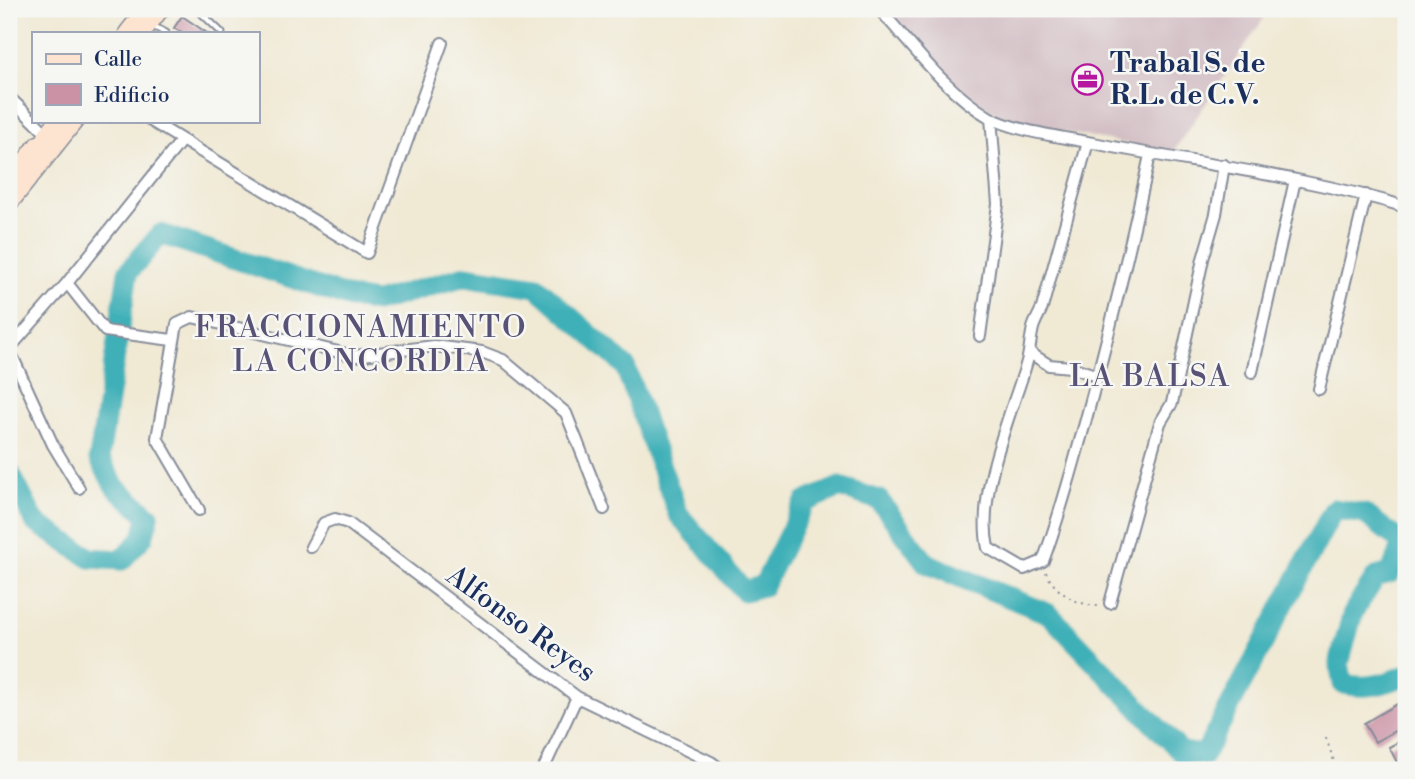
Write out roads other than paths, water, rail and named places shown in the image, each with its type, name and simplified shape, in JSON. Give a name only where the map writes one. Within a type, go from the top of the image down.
[{"type":"main road","points":[[128,32],[161,9]]},
{"type":"main road","points":[[9,181],[56,122]]},
{"type":"main road","points":[[10,198],[74,122]]},
{"type":"main road","points":[[30,175],[47,134]]},
{"type":"street","points":[[879,9],[953,92],[991,118],[1014,126],[1150,155],[1224,165],[1366,195],[1406,207]]},
{"type":"street","points":[[152,122],[367,253],[442,43]]},
{"type":"street","points":[[9,97],[32,119]]},
{"type":"street","points":[[981,336],[998,204],[991,118]]},
{"type":"street","points":[[35,122],[47,134]]},
{"type":"street","points":[[79,488],[53,445],[9,349],[181,141]]},
{"type":"street","points":[[1088,142],[1042,308],[1033,328],[1030,353],[990,483],[985,512],[988,548],[1024,569],[1043,561],[1055,528],[1098,376],[1134,234],[1150,155]]},
{"type":"street","points":[[1110,603],[1160,424],[1172,403],[1203,259],[1216,214],[1224,165]]},
{"type":"street","points":[[1252,372],[1295,180]]},
{"type":"street","points":[[1319,388],[1366,195]]},
{"type":"street","points":[[66,283],[104,331],[172,340]]},
{"type":"street","points":[[199,510],[158,438],[172,340],[177,324],[192,317],[355,356],[434,346],[482,352],[503,360],[566,413],[604,509]]},
{"type":"street","points":[[1030,353],[1049,365],[1071,367],[1098,376]]},
{"type":"street","name":"Alfonso Reyes","points":[[312,547],[324,523],[335,519],[348,523],[577,697],[711,762],[722,770]]},
{"type":"street","points":[[543,770],[577,697]]},
{"type":"lane","points":[[197,9],[221,32]]},
{"type":"lane","points":[[144,21],[164,32]]},
{"type":"waterway","points":[[9,471],[35,522],[90,558],[122,560],[143,537],[149,516],[115,487],[99,458],[128,272],[161,234],[351,298],[376,302],[465,276],[537,287],[625,366],[678,514],[744,591],[763,586],[805,502],[840,487],[879,500],[926,563],[1049,614],[1181,752],[1204,755],[1334,509],[1365,514],[1400,541],[1399,555],[1390,573],[1376,577],[1353,612],[1339,664],[1343,684],[1375,685],[1406,675]]},
{"type":"place","name":"Trabal S. de R.L. de C.V.","points":[[1087,79]]},
{"type":"district","name":"FRACCIONAMIENTO LA CONCORDIA","points":[[361,345]]},
{"type":"district","name":"LA BALSA","points":[[1150,377]]}]
